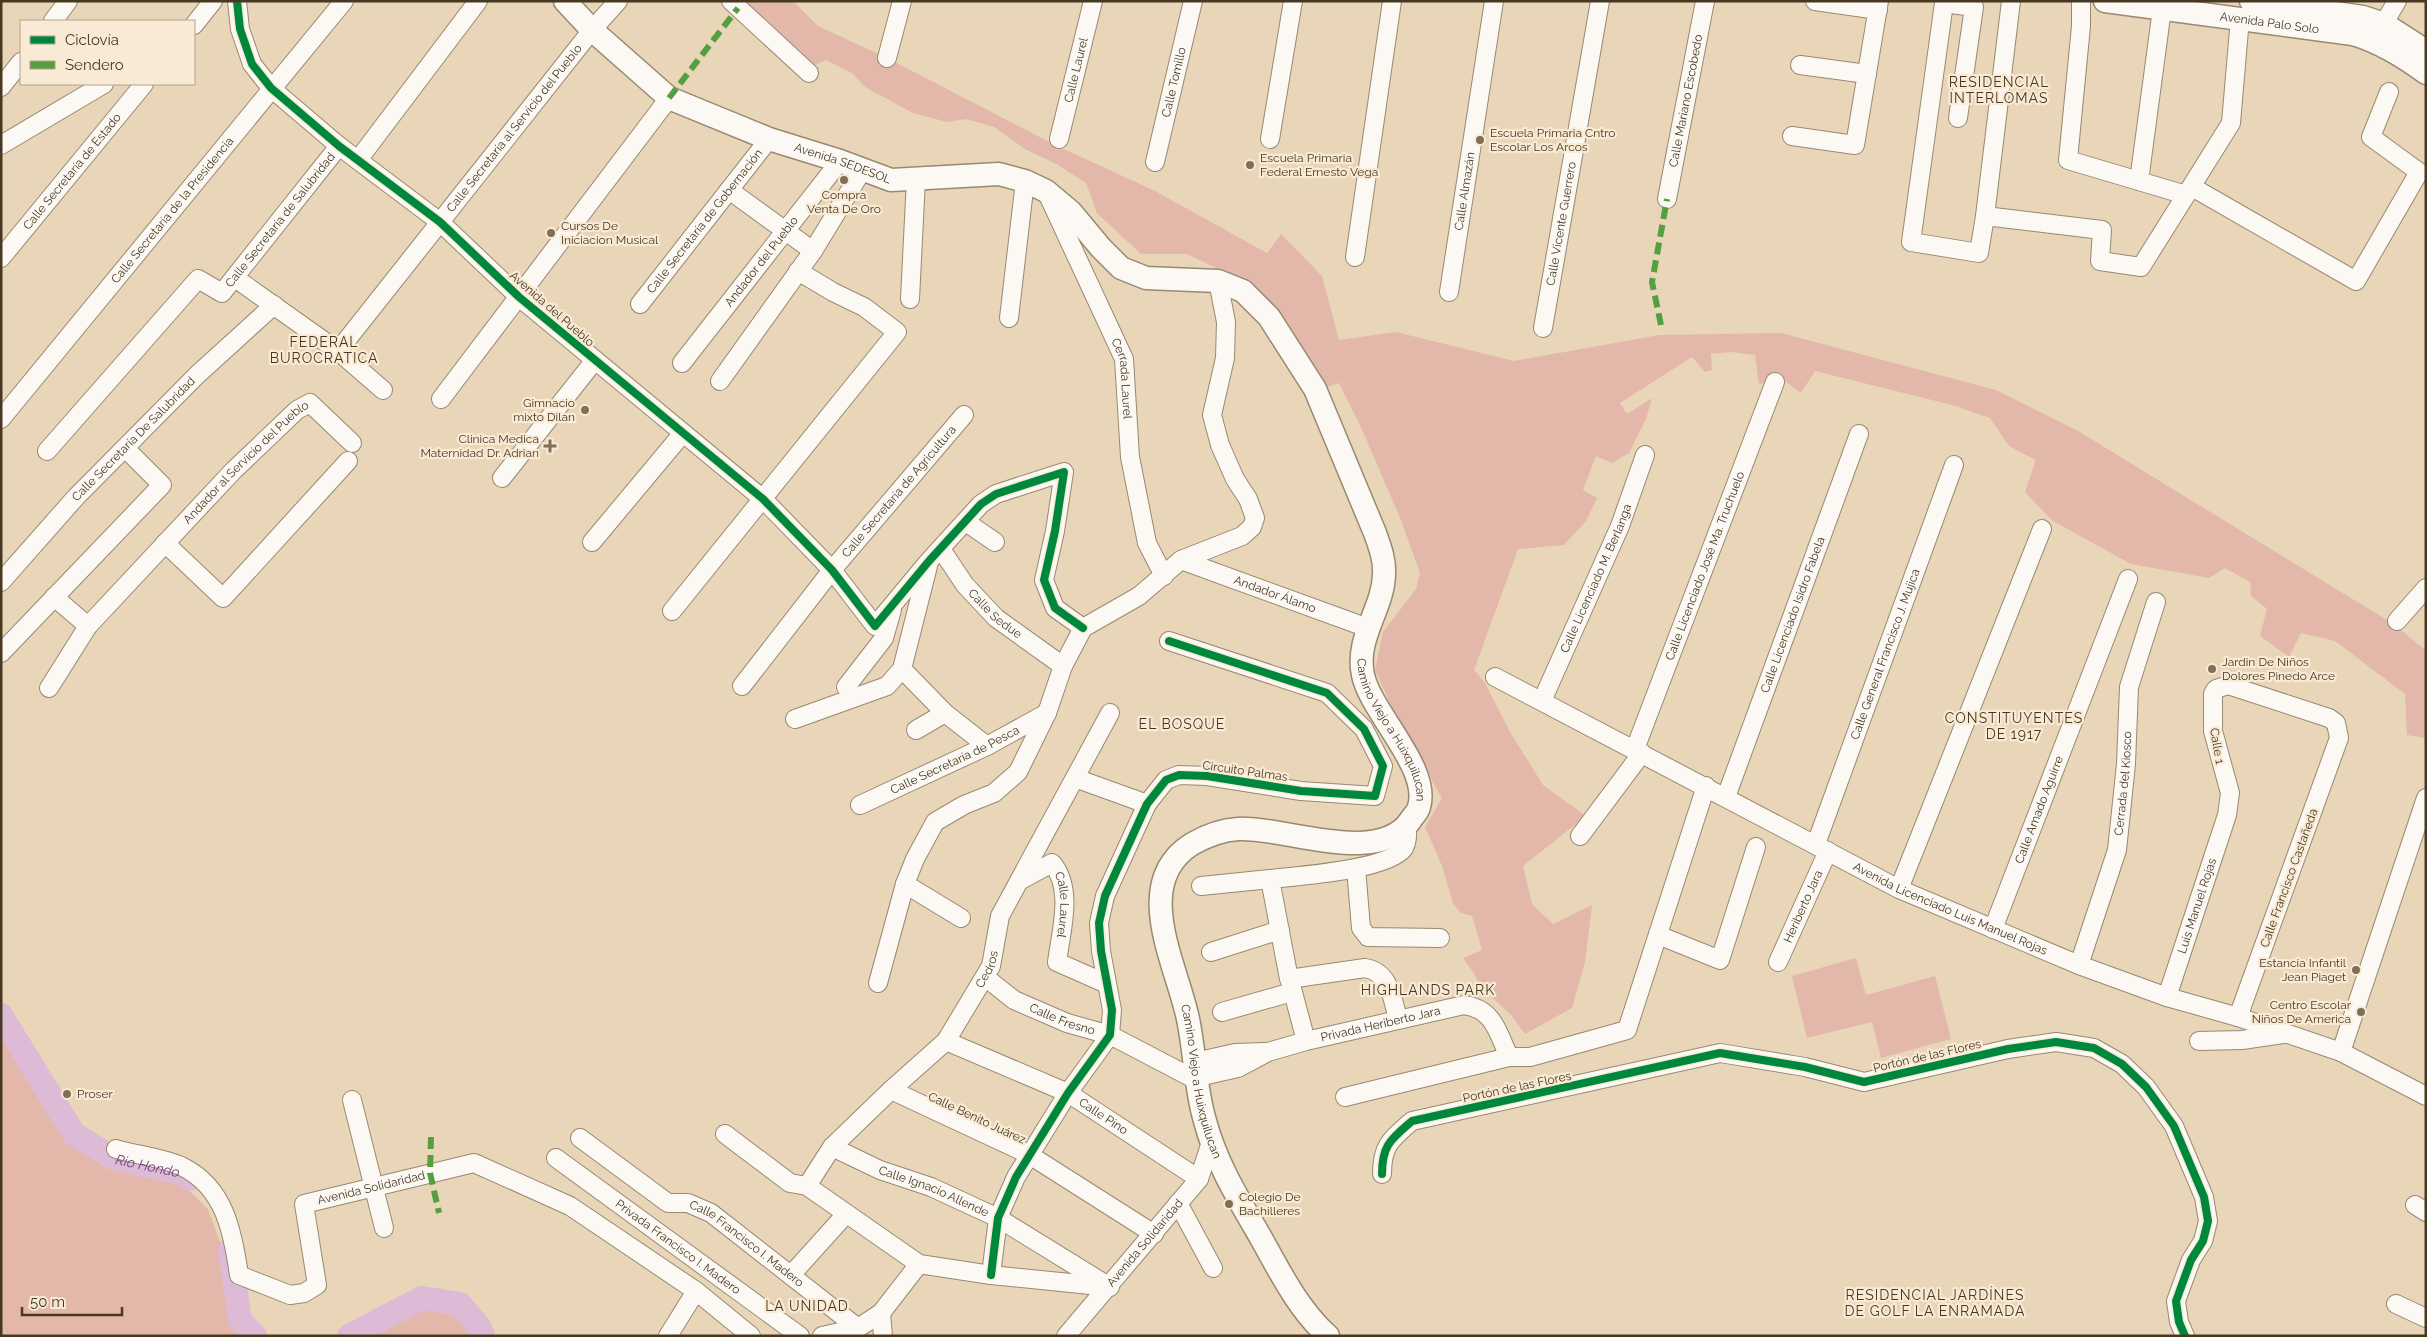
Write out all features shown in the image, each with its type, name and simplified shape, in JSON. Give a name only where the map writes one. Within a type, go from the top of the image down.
[{"type":"main road","name":"Avenida SEDESOL","points":[[564,1],[592,30],[669,98],[769,139],[840,161],[891,180],[999,174],[1025,181],[1046,191],[1071,212],[1101,248],[1121,268],[1146,278],[1218,281]]},
{"type":"main road","name":"Avenida Palo Solo","points":[[2105,1],[2162,9],[2336,12],[2426,51]]},
{"type":"main road","name":"Avenida Palo Solo","points":[[2379,32],[2406,58],[2426,73]]},
{"type":"main road","name":"Camino Viejo a Huixquilucan","points":[[1218,281],[1243,291],[1269,317],[1318,398],[1375,533],[1383,557],[1384,577],[1360,658],[1363,677],[1369,694],[1412,764],[1419,791],[1419,807],[1407,825],[1394,834],[1377,840],[1340,844],[1240,829],[1215,833],[1176,855],[1165,874],[1160,902],[1165,938],[1188,1017],[1200,1101],[1211,1142],[1229,1181],[1292,1293],[1328,1336]]},
{"type":"street","points":[[54,20],[68,1]]},
{"type":"street","points":[[195,23],[213,1]]},
{"type":"street","name":"Avenida del Pueblo","points":[[237,1],[240,29],[252,64],[271,88],[338,146],[440,222],[519,297],[763,499],[832,570],[875,626],[893,605]]},
{"type":"street","name":"Calle Secretaría de la Presidencia","points":[[1,419],[344,1]]},
{"type":"street","points":[[358,160],[478,1]]},
{"type":"street","name":"Calle Secretaría al Servicio del Pueblo","points":[[338,351],[592,30],[618,1]]},
{"type":"street","points":[[731,1],[809,73]]},
{"type":"street","points":[[887,58],[902,1]]},
{"type":"street","name":"Calle Laurel","points":[[1059,139],[1092,1]]},
{"type":"street","name":"Calle Tomillo","points":[[1155,162],[1193,1]]},
{"type":"street","points":[[1270,139],[1293,1]]},
{"type":"street","points":[[1355,256],[1392,1]]},
{"type":"street","name":"Calle Almazán","points":[[1449,292],[1494,1]]},
{"type":"street","name":"Calle Vicente Guerrero","points":[[1543,328],[1600,1]]},
{"type":"street","name":"Calle Mariano Escobedo","points":[[1667,199],[1705,1]]},
{"type":"street","points":[[1792,136],[1855,145],[1878,6],[1815,1]]},
{"type":"street","points":[[1958,118],[1974,7],[1956,3],[1944,3],[1911,242],[1979,254],[2011,1]]},
{"type":"street","points":[[2081,1],[2081,26],[2068,160],[2139,182],[2189,191],[2356,281],[2419,172],[2371,137],[2389,92]]},
{"type":"street","points":[[2379,32],[2397,1]]},
{"type":"street","points":[[2139,182],[2162,9]]},
{"type":"street","points":[[1985,216],[2102,230],[2100,261],[2142,267],[2231,123],[2246,10]]},
{"type":"street","points":[[1,87],[20,63]]},
{"type":"street","points":[[1800,65],[1867,74]]},
{"type":"street","points":[[1,145],[102,85]]},
{"type":"street","name":"Calle Secretaría de Estado","points":[[1,258],[143,85]]},
{"type":"street","points":[[441,399],[669,98]]},
{"type":"street","name":"Calle Secretaría de Gobernación","points":[[640,304],[769,139]]},
{"type":"street","name":"Calle Secretaría de Salubridad","points":[[47,451],[198,279],[222,293],[338,146]]},
{"type":"street","name":"Andador del Pueblo","points":[[682,363],[840,161]]},
{"type":"street","points":[[720,380],[813,251],[863,170]]},
{"type":"street","points":[[910,298],[916,179]]},
{"type":"street","points":[[1009,318],[1025,181]]},
{"type":"street","points":[[729,190],[787,230],[813,251]]},
{"type":"street","name":"Cerrada Laurel","points":[[1046,191],[1124,359],[1130,457],[1147,544],[1164,576]]},
{"type":"street","points":[[672,611],[897,332],[864,307],[833,292],[798,271]]},
{"type":"street","points":[[235,278],[338,351],[383,390]]},
{"type":"street","points":[[878,983],[905,884],[915,859],[935,822],[964,805],[994,793],[1018,772],[1047,713],[1063,666],[1083,628],[1140,596],[1181,560],[1242,536],[1252,527],[1255,518],[1248,499],[1220,445],[1212,415],[1226,358],[1226,322],[1218,281]]},
{"type":"street","name":"Calle Secretaría De Salubridad","points":[[1,582],[76,497],[198,375],[274,305]]},
{"type":"street","points":[[502,478],[595,360]]},
{"type":"street","name":"Calle Licenciado José Ma. Truchuelo","points":[[1580,836],[1638,751],[1775,382]]},
{"type":"street","name":"Andador al Servicio del Pueblo","points":[[49,688],[88,626],[233,471],[297,410],[310,403],[352,443]]},
{"type":"street","name":"Calle Secretaría de Agricultura","points":[[742,686],[832,570],[964,415]]},
{"type":"street","points":[[592,542],[683,433]]},
{"type":"street","name":"Calle Licenciado Isidro Fabela","points":[[1726,796],[1859,434]]},
{"type":"street","points":[[1,653],[162,485],[125,448]]},
{"type":"street","name":"Calle Licenciado M. Berlanga","points":[[1542,701],[1620,526],[1645,455]]},
{"type":"street","points":[[165,543],[223,598],[348,461]]},
{"type":"street","name":"Calle General Francisco J. Mujica","points":[[1822,847],[1954,465]]},
{"type":"street","points":[[846,687],[884,638],[893,605],[981,504],[996,494],[1064,472],[1055,532],[1044,580],[1055,608],[1083,628]]},
{"type":"street","points":[[966,522],[995,542]]},
{"type":"street","points":[[1899,889],[2042,529]]},
{"type":"street","points":[[795,719],[887,686],[902,669],[935,555]]},
{"type":"street","name":"Calle Sedue","points":[[935,555],[996,618],[1063,666]]},
{"type":"street","name":"Andador Álamo","points":[[1181,560],[1368,628]]},
{"type":"street","name":"Calle Amado Aguirre","points":[[1993,929],[2128,579]]},
{"type":"street","points":[[2397,621],[2426,588]]},
{"type":"street","points":[[54,597],[88,626]]},
{"type":"street","name":"Cerrada del Kiosco","points":[[2079,965],[2116,850],[2126,764],[2129,687],[2156,602]]},
{"type":"street","name":"Circuito Palmas","points":[[1110,1035],[1112,1010],[1099,923],[1105,896],[1147,804],[1166,780],[1179,775],[1207,776],[1301,790],[1375,796],[1383,766],[1364,730],[1328,693],[1169,641]]},
{"type":"street","points":[[902,669],[945,713],[987,746]]},
{"type":"street","name":"Avenida Licenciado Luis Manuel Rojas","points":[[1495,676],[1726,796],[1899,889],[2079,965],[2167,997],[2238,1017],[2341,1052],[2425,1094]]},
{"type":"street","name":"Calle 1","points":[[2227,815],[2230,793],[2212,731],[2213,694],[2216,689],[2228,685],[2329,718],[2336,722],[2339,738]]},
{"type":"street","points":[[916,730],[945,713]]},
{"type":"street","name":"Calle Secretaría de Pesca","points":[[860,805],[987,746],[1047,713]]},
{"type":"street","name":"Cedros","points":[[807,1186],[832,1147],[891,1090],[946,1041],[991,966],[1000,916],[1110,713]]},
{"type":"street","name":"Calle Francisco Castañeda","points":[[2238,1017],[2339,738]]},
{"type":"street","points":[[1075,778],[1147,804]]},
{"type":"street","points":[[1344,1097],[1509,1057],[1530,1057],[1627,1030],[1706,786]]},
{"type":"street","points":[[2341,1052],[2426,798]]},
{"type":"street","name":"Luis Manuel Rojas","points":[[2167,997],[2227,815]]},
{"type":"street","points":[[1201,886],[1356,868],[1382,861],[1403,850],[1407,842],[1407,825]]},
{"type":"street","points":[[1658,935],[1720,960],[1756,847]]},
{"type":"street","name":"Heriberto Jara","points":[[1778,962],[1822,847]]},
{"type":"street","name":"Calle Laurel","points":[[1019,881],[1052,863],[1059,871],[1065,896],[1057,962],[1107,984]]},
{"type":"street","points":[[1356,868],[1361,928],[1368,937],[1440,938]]},
{"type":"street","points":[[1270,879],[1290,985],[1306,1041]]},
{"type":"street","points":[[905,884],[961,918]]},
{"type":"street","points":[[1211,952],[1280,930]]},
{"type":"street","points":[[1222,1012],[1290,985],[1365,968],[1374,970],[1387,980],[1398,1019]]},
{"type":"street","name":"Calle Fresno","points":[[985,977],[1014,1000],[1067,1023],[1110,1035],[1197,1073]]},
{"type":"street","name":"Privada Heriberto Jara","points":[[1197,1073],[1238,1068],[1268,1052],[1306,1041],[1464,1005],[1476,1007],[1487,1014],[1509,1057]]},
{"type":"street","points":[[2199,1041],[2242,1040],[2289,1034]]},
{"type":"street","points":[[991,1275],[998,1218],[1028,1154],[1110,1035]]},
{"type":"street","name":"Calle Pino","points":[[946,1041],[1068,1094],[1199,1179]]},
{"type":"street","name":"Portón de las Flores","points":[[1382,1174],[1382,1156],[1390,1139],[1412,1121],[1720,1053],[1805,1067],[1864,1082],[2008,1049],[2056,1042],[2094,1048],[2122,1064],[2146,1087],[2174,1126],[2204,1198],[2208,1221],[2203,1241],[2191,1260],[2176,1302],[2179,1322],[2185,1336]]},
{"type":"street","name":"Calle Benito Juárez","points":[[891,1090],[1028,1154],[1154,1234]]},
{"type":"street","points":[[352,1100],[384,1228]]},
{"type":"street","points":[[725,1134],[790,1184],[807,1186],[919,1264],[991,1275],[1110,1287]]},
{"type":"street","name":"Calle Francisco I. Madero","points":[[580,1138],[668,1203],[688,1203],[712,1213],[858,1328]]},
{"type":"street","name":"Avenida Solidaridad","points":[[1066,1336],[1110,1287],[1199,1179],[1211,1142]]},
{"type":"street","name":"Calle Ignacio Allende","points":[[832,1147],[880,1170],[932,1187],[998,1218],[1110,1287]]},
{"type":"street","name":"Avenida Solidaridad","points":[[116,1149],[182,1166],[210,1186],[223,1208],[233,1235],[239,1275],[290,1295],[304,1293],[317,1285],[304,1204],[474,1163],[570,1206],[696,1291],[751,1336]]},
{"type":"street","name":"Privada Francisco I. Madero","points":[[556,1158],[800,1336]]},
{"type":"street","points":[[1178,1203],[1213,1268]]},
{"type":"street","points":[[791,1275],[846,1214]]},
{"type":"street","points":[[822,1336],[858,1328],[881,1313],[919,1264]]},
{"type":"street","points":[[668,1336],[696,1291]]},
{"type":"street","points":[[2396,1304],[2426,1318]]},
{"type":"street","points":[[881,1313],[883,1336]]},
{"type":"shaded area","points":[[743,1],[793,1],[818,26],[887,58],[1053,144],[1155,191],[1267,253],[1281,234],[1322,276],[1339,340],[1396,332],[1514,361],[1659,335],[1781,333],[1996,390],[2078,431],[2395,625],[2426,651],[2426,738],[2407,735],[2405,694],[2335,641],[2301,633],[2289,657],[2260,636],[2267,609],[2251,596],[2250,582],[2225,568],[2209,578],[2131,564],[2053,521],[2025,492],[2036,460],[2009,446],[1990,418],[1952,405],[1815,371],[1801,393],[1785,381],[1759,384],[1755,355],[1731,352],[1711,354],[1712,370],[1705,372],[1692,357],[1620,403],[1627,414],[1652,398],[1646,419],[1629,453],[1612,463],[1596,456],[1583,490],[1597,498],[1586,521],[1564,545],[1518,549],[1474,670],[1485,683],[1510,732],[1543,785],[1586,816],[1523,866],[1532,904],[1553,924],[1592,905],[1585,962],[1572,1008],[1525,1034],[1511,1015],[1480,986],[1463,958],[1482,950],[1472,916],[1461,913],[1453,903],[1442,866],[1425,827],[1442,798],[1400,725],[1375,670],[1383,632],[1416,589],[1420,573],[1401,520],[1360,425],[1339,383],[1319,390],[1247,290],[1220,270],[1187,254],[1141,254],[1097,213],[1086,183],[1058,165],[1025,149],[994,127],[966,119],[947,122],[913,113],[865,87],[852,73],[826,60],[813,66]]},
{"type":"shaded area","points":[[1856,958],[1866,995],[1935,976],[1951,1039],[1881,1058],[1872,1022],[1807,1038],[1792,976]]},
{"type":"shaded area","points":[[1,1032],[68,1140],[112,1166],[178,1180],[208,1209],[221,1245],[233,1323],[244,1336],[1,1336]]},
{"type":"shaded area","points":[[423,1305],[456,1311],[474,1336],[365,1336]]},
{"type":"waterway","name":"Rio Hondo","points":[[1,1015],[74,1134],[115,1159],[182,1173],[189,1179]]},
{"type":"waterway","name":"Rio Hondo","points":[[230,1250],[240,1320],[255,1336]]},
{"type":"waterway","name":"Rio Hondo","points":[[349,1336],[422,1298],[460,1304],[480,1328],[483,1336]]},
{"type":"marked path","points":[[669,98],[738,8]]},
{"type":"marked path","points":[[1661,325],[1652,282],[1667,199]]},
{"type":"marked path","points":[[431,1137],[430,1173],[439,1213]]},
{"type":"cycle path","points":[[237,1],[240,29],[252,64],[271,88],[339,146],[440,222],[519,297],[763,499],[832,570],[875,626],[929,561],[981,504],[996,494],[1064,472],[1055,531],[1044,580],[1055,608],[1083,628]]},
{"type":"cycle path","points":[[991,1275],[998,1218],[1016,1177],[1068,1093],[1110,1035],[1112,1010],[1101,951],[1099,923],[1105,896],[1147,804],[1166,780],[1179,775],[1207,776],[1301,791],[1375,796],[1383,766],[1364,729],[1327,693],[1169,641]]},
{"type":"cycle path","points":[[1382,1174],[1382,1164],[1389,1143],[1412,1121],[1720,1053],[1805,1067],[1864,1082],[2008,1049],[2056,1042],[2094,1048],[2122,1064],[2146,1087],[2174,1126],[2204,1197],[2208,1221],[2203,1241],[2191,1260],[2176,1301],[2179,1322],[2185,1336]]},
{"type":"place","name":"Escuela Primaria Cntro Escolar Los Arcos","points":[[1480,140]]},
{"type":"place","name":"Escuela Primaria Federal Ernesto Vega","points":[[1250,165]]},
{"type":"place","name":"Compra Venta De Oro","points":[[844,180]]},
{"type":"place","name":"Cursos De Iniciacion Musical","points":[[551,233]]},
{"type":"place","name":"Gimnacio mixto Dilan","points":[[585,410]]},
{"type":"place","name":"Clinica Medica Maternidad Dr. Adrian","points":[[550,446]]},
{"type":"place","name":"Jardin De Niños Dolores Pinedo Arce","points":[[2212,669]]},
{"type":"place","name":"Estancia Infantil Jean Piaget","points":[[2356,970]]},
{"type":"place","name":"Centro Escolar Niños De America","points":[[2361,1012]]},
{"type":"place","name":"Proser","points":[[67,1094]]},
{"type":"place","name":"Colegio De Bachilleres","points":[[1229,1204]]},
{"type":"district","name":"RESIDENCIAL INTERLOMAS","points":[[1999,90]]},
{"type":"district","name":"FEDERAL BUROCRATICA","points":[[324,350]]},
{"type":"district","name":"EL BOSQUE","points":[[1182,724]]},
{"type":"district","name":"CONSTITUYENTES DE 1917","points":[[2014,726]]},
{"type":"district","name":"HIGHLANDS PARK","points":[[1428,990]]},
{"type":"district","name":"RESIDENCIAL JARDÍNES DE GOLF LA ENRAMADA","points":[[1935,1304]]},
{"type":"district","name":"LA UNIDAD","points":[[807,1306]]}]
